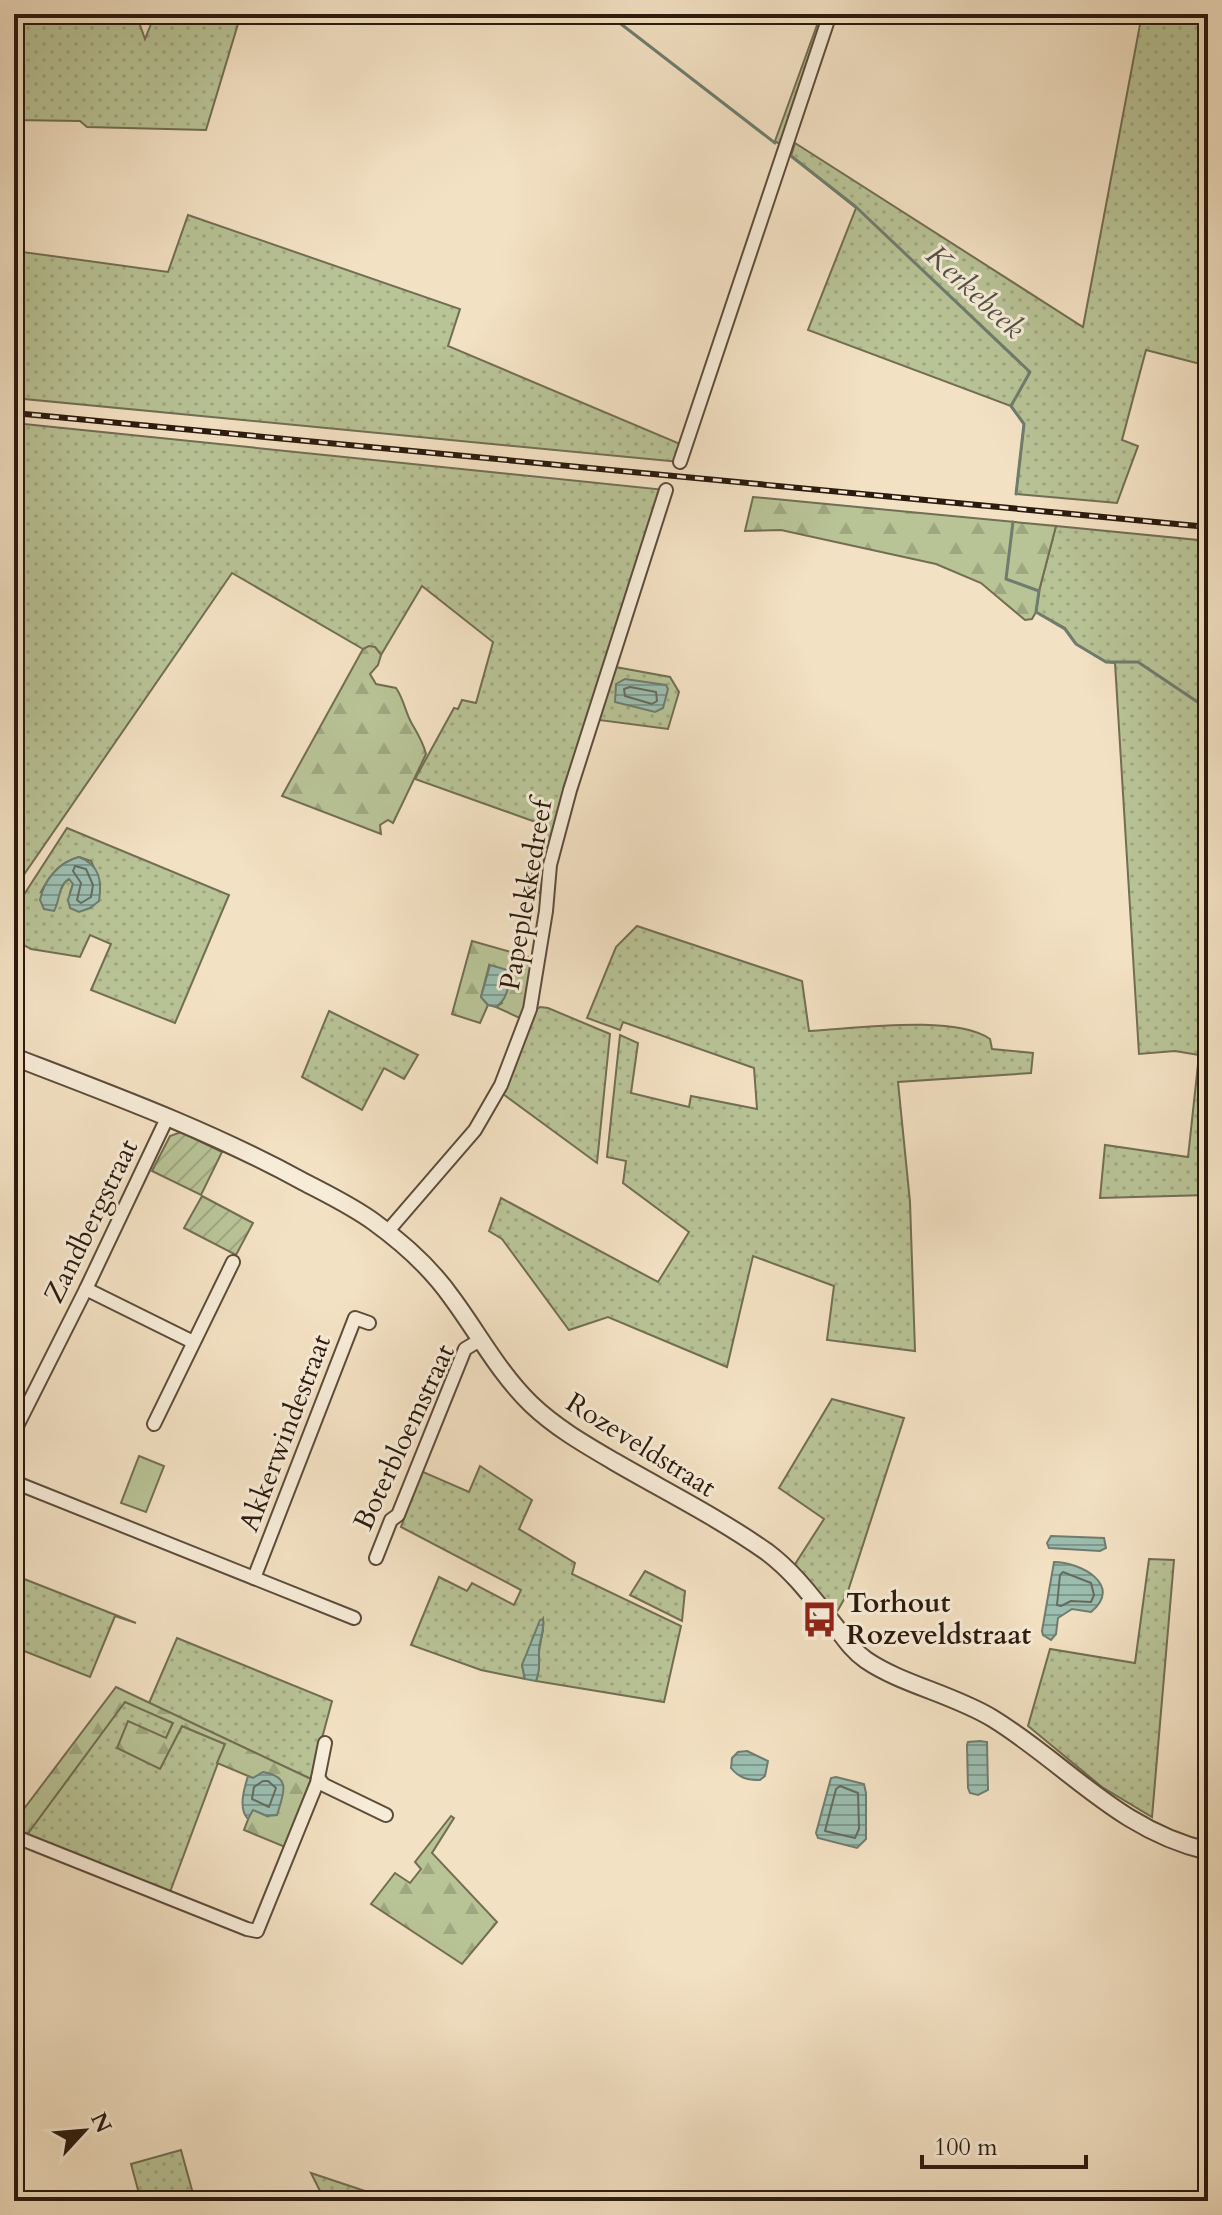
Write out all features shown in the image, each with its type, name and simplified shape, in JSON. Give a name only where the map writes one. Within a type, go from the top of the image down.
[{"type":"street","points":[[680,462],[830,14]]},
{"type":"street","name":"Papeplekkedreef","points":[[387,1232],[475,1130],[501,1085],[530,1009],[550,865],[570,790],[666,490]]},
{"type":"street","name":"Rozeveldstraat","points":[[14,1057],[168,1116],[280,1169],[358,1211],[387,1232],[436,1277],[520,1393],[578,1441],[749,1541],[785,1567],[866,1660],[955,1698],[991,1718],[1051,1759],[1093,1796],[1151,1832],[1183,1846],[1208,1851]]},
{"type":"street","name":"Zandbergstraat","points":[[14,1432],[168,1116]]},
{"type":"street","points":[[154,1424],[233,1262]]},
{"type":"street","points":[[86,1289],[193,1342]]},
{"type":"street","name":"Akkerwindestraat","points":[[254,1578],[355,1318],[369,1323]]},
{"type":"street","name":"Boterbloemstraat","points":[[376,1558],[391,1520],[398,1515],[465,1349],[480,1340]]},
{"type":"street","name":"Akkerwindestraat","points":[[14,1482],[354,1618]]},
{"type":"street","points":[[14,1836],[257,1931],[318,1778],[325,1743]]},
{"type":"street","points":[[318,1778],[324,1785],[386,1815]]},
{"type":"green space","points":[[14,14],[136,14],[145,39],[155,14],[241,14],[206,130],[87,127],[80,121],[14,120]]},
{"type":"green space","points":[[821,14],[828,14],[783,146],[775,141]]},
{"type":"green space","points":[[1142,14],[1208,14],[1208,366],[1146,350],[1122,440],[1138,446],[1117,503],[1016,494],[1024,424],[1011,406],[808,330],[856,208],[791,156],[795,143],[1083,327]]},
{"type":"green space","points":[[188,215],[460,309],[448,346],[685,446],[680,462],[14,398],[14,279],[23,252],[168,272]]},
{"type":"green space","points":[[14,423],[666,490],[610,666],[670,677],[679,692],[668,729],[592,719],[547,896],[527,888],[547,826],[415,779],[454,708],[458,709],[462,700],[476,703],[493,642],[422,586],[381,655],[375,647],[363,649],[232,573],[14,889]]},
{"type":"green space","points":[[753,497],[1056,526],[1036,612],[1032,619],[1025,620],[981,583],[936,564],[781,530],[745,531]]},
{"type":"green space","points":[[1056,526],[1208,541],[1208,1195],[1100,1198],[1105,1145],[1188,1157],[1199,1055],[1175,1051],[1139,1054],[1115,663],[1106,662],[1076,644],[1065,628],[1036,612]]},
{"type":"green space","points":[[375,647],[381,655],[378,665],[370,674],[376,684],[396,688],[426,754],[393,823],[388,820],[380,825],[381,834],[282,796],[363,649]]},
{"type":"green space","points":[[67,828],[229,895],[175,1023],[91,990],[111,944],[90,935],[80,957],[31,949],[14,940],[14,910]],"holes":[[[79,857],[91,861],[100,892],[90,908],[70,893],[73,884],[70,879],[61,889],[41,892],[52,875],[66,862]]]},
{"type":"green space","points":[[637,926],[802,981],[809,1031],[902,1025],[953,1027],[974,1031],[990,1039],[992,1049],[1033,1053],[1031,1073],[898,1082],[910,1202],[915,1351],[827,1340],[834,1286],[753,1256],[727,1367],[608,1317],[569,1330],[502,1239],[489,1231],[501,1198],[658,1282],[689,1232],[623,1183],[626,1161],[607,1157],[620,1035],[638,1043],[631,1093],[689,1107],[691,1096],[757,1109],[754,1068],[623,1022],[620,1030],[587,1018],[616,947]]},
{"type":"green space","points":[[472,941],[536,959],[522,1019],[496,1007],[502,1003],[489,966],[481,997],[488,1005],[480,1023],[452,1014]]},
{"type":"green space","points":[[540,1007],[610,1034],[597,1163],[503,1094],[528,1022]]},
{"type":"green space","points":[[329,1011],[418,1055],[404,1079],[384,1068],[362,1110],[302,1077]]},
{"type":"green space","points":[[181,1132],[222,1152],[201,1195],[152,1171],[170,1136]]},
{"type":"green space","points":[[202,1196],[253,1223],[236,1255],[184,1228]]},
{"type":"green space","points":[[832,1399],[904,1418],[847,1594],[838,1610],[828,1618],[790,1572],[824,1519],[779,1488]]},
{"type":"green space","points":[[139,1456],[164,1466],[146,1512],[121,1503]]},
{"type":"green space","points":[[480,1466],[532,1500],[519,1529],[575,1563],[572,1574],[681,1626],[664,1702],[536,1681],[543,1619],[522,1665],[525,1679],[481,1670],[411,1645],[439,1577],[467,1591],[472,1583],[514,1605],[521,1590],[401,1527],[421,1471],[469,1492]]},
{"type":"green space","points":[[1149,1559],[1174,1560],[1152,1817],[1102,1787],[1028,1726],[1050,1649],[1135,1663]]},
{"type":"green space","points":[[645,1571],[685,1591],[682,1621],[630,1595]]},
{"type":"green space","points":[[14,1575],[136,1623],[115,1616],[90,1677],[14,1647]]},
{"type":"green space","points":[[177,1638],[332,1701],[311,1779],[149,1703]]},
{"type":"green space","points":[[116,1687],[311,1779],[285,1847],[244,1830],[252,1809],[267,1816],[253,1778],[217,1763],[225,1744],[182,1726],[160,1769],[117,1748],[128,1721],[166,1738],[173,1723],[125,1702],[26,1836],[14,1831],[14,1822]]},
{"type":"green space","points":[[125,1701],[173,1723],[166,1738],[160,1768],[182,1726],[225,1744],[170,1892],[26,1836]]},
{"type":"green space","points":[[451,1816],[454,1818],[432,1853],[497,1922],[462,1964],[371,1904],[395,1873],[410,1883],[421,1869],[415,1862]]},
{"type":"green space","points":[[181,2150],[195,2201],[141,2201],[131,2164]]},
{"type":"green space","points":[[311,2173],[395,2201],[325,2201]]},
{"type":"water","points":[[625,679],[666,685],[668,689],[663,708],[655,712],[615,702],[616,684]]},
{"type":"water","points":[[79,857],[91,864],[98,874],[99,901],[79,912],[70,908],[68,900],[73,884],[69,879],[63,885],[54,911],[44,909],[40,900],[49,879],[65,863]]},
{"type":"water","points":[[490,965],[511,971],[505,996],[496,1007],[488,1005],[481,997]]},
{"type":"water","points":[[1051,1536],[1104,1538],[1106,1548],[1100,1551],[1049,1548],[1047,1543]]},
{"type":"water","points":[[1054,1562],[1086,1571],[1101,1584],[1103,1593],[1091,1612],[1072,1609],[1058,1618],[1056,1634],[1051,1640],[1042,1631]]},
{"type":"water","points":[[543,1619],[536,1681],[525,1679],[522,1665]]},
{"type":"water","points":[[968,1742],[987,1742],[988,1790],[978,1795],[970,1793],[968,1788],[967,1745]]},
{"type":"water","points":[[747,1751],[768,1761],[765,1776],[760,1780],[744,1778],[731,1768],[732,1758],[738,1752]]},
{"type":"water","points":[[263,1772],[279,1778],[284,1788],[277,1815],[267,1816],[253,1810],[248,1819],[243,1804],[248,1776],[253,1778]]},
{"type":"water","points":[[831,1778],[864,1784],[866,1839],[857,1848],[818,1838],[816,1833]]},
{"type":"waterway","name":"Kerkebeek","points":[[608,14],[775,143]]},
{"type":"waterway","name":"Kerkebeek","points":[[791,156],[856,207],[1030,372],[1011,406],[1024,424],[1016,494]]},
{"type":"waterway","name":"Kerkebeek","points":[[1013,522],[1006,579],[1039,591],[1036,612],[1065,629],[1076,644],[1106,662],[1138,662],[1208,709]]},
{"type":"railway","points":[[14,413],[1208,527]]},
{"type":"place","name":"Torhout Rozeveldstraat","points":[[820,1619]]}]
